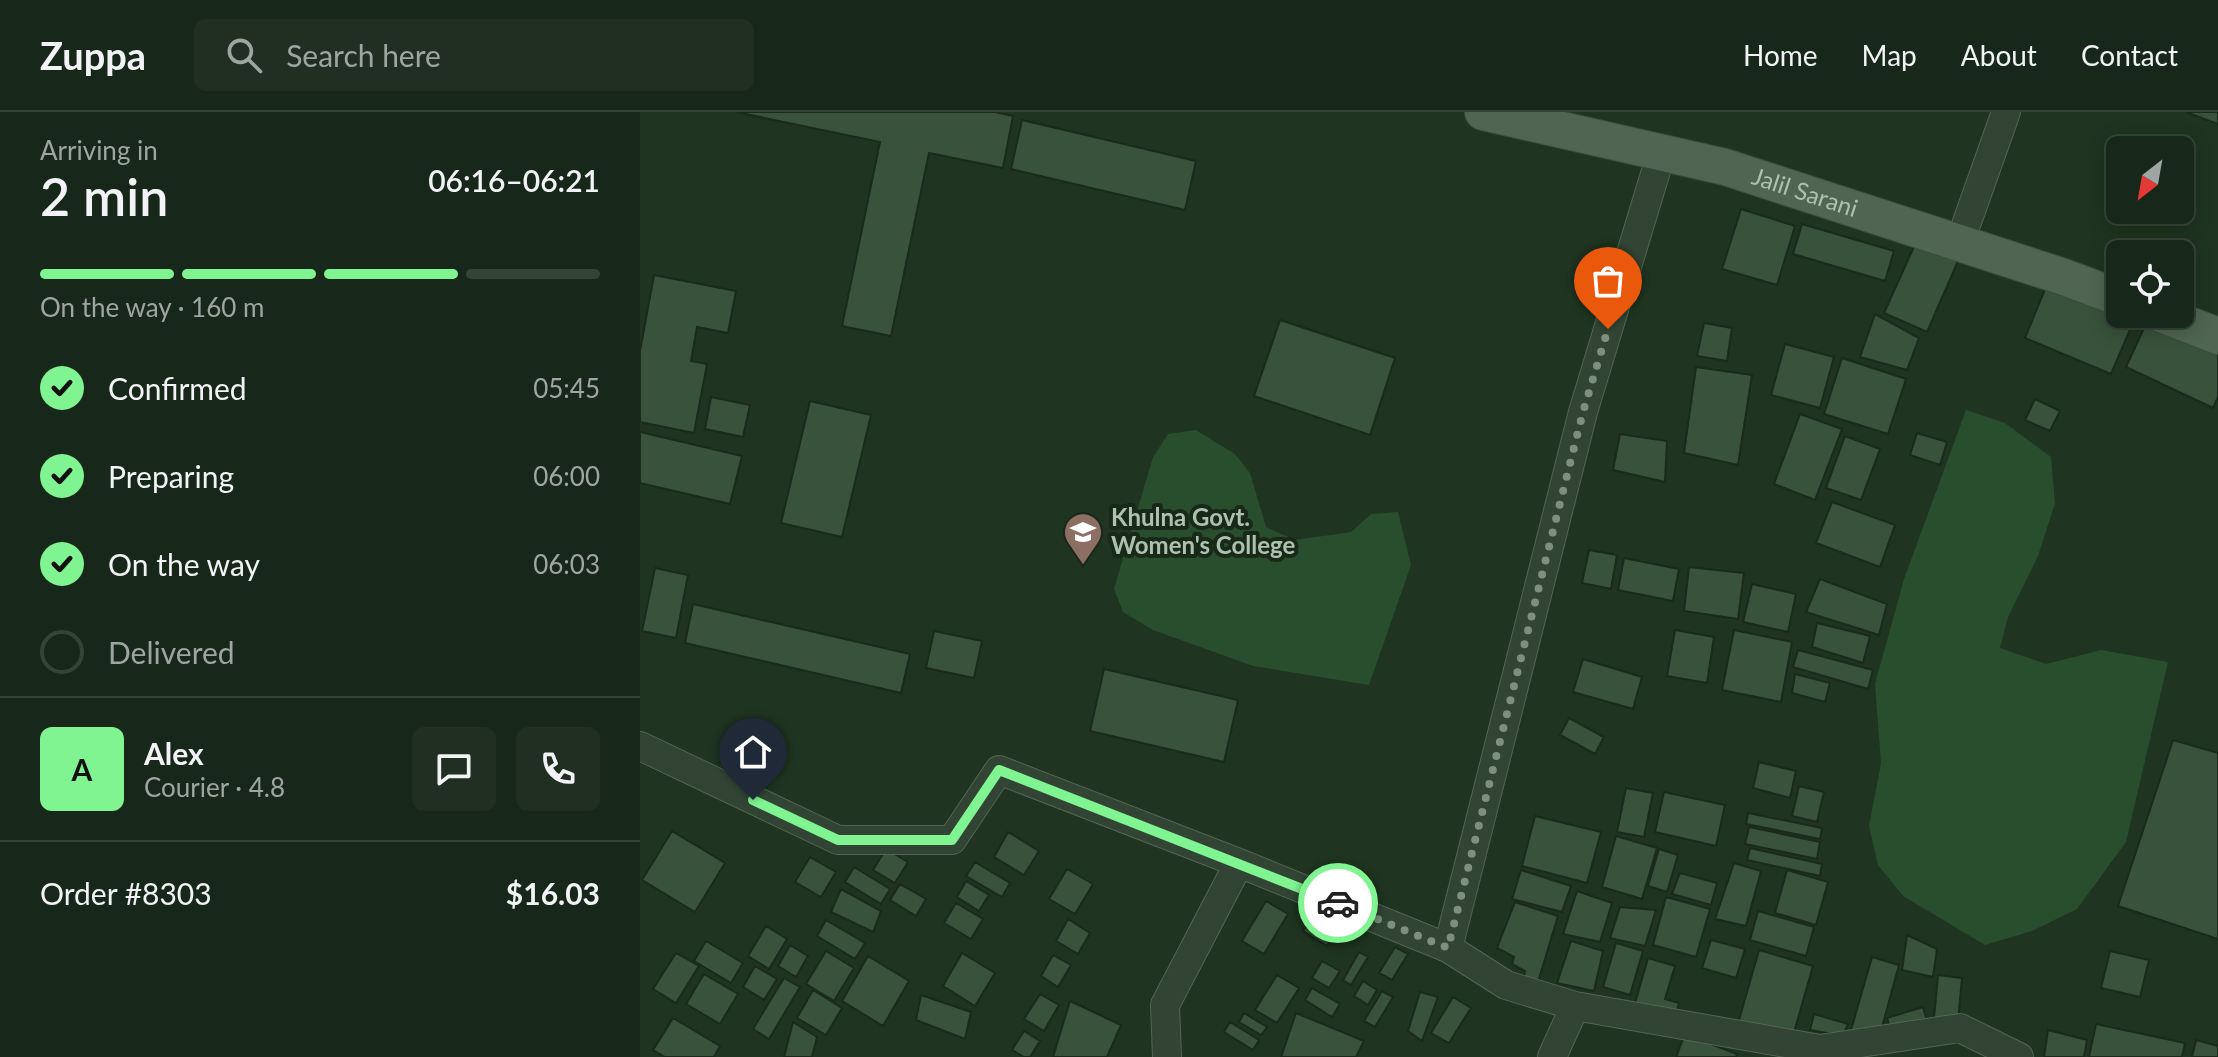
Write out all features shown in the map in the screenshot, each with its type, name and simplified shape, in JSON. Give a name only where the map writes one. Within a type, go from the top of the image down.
[{"type":"main road","name":"Jalil Sarani","points":[[1483,112],[1725,167],[2106,293]]},
{"type":"main road","name":"Jalil Sarani","points":[[1574,112],[1731,148],[2106,268]]},
{"type":"main road","points":[[2194,303],[2218,312]]},
{"type":"main road","points":[[2194,327],[2218,336]]},
{"type":"street","points":[[1967,222],[2006,112]]},
{"type":"street","points":[[1448,948],[1583,412],[1662,151]]},
{"type":"street","points":[[640,746],[838,840],[952,840],[999,770],[1448,948],[1506,985],[1575,1006],[1820,1049],[1960,1028],[2019,1057]]},
{"type":"street","points":[[1167,1057],[1165,1005],[1239,863]]},
{"type":"street","points":[[1552,1057],[1575,1006]]},
{"type":"shaded area","points":[[1966,410],[2005,423],[2051,457],[2055,503],[2038,556],[2008,617],[2000,648],[2046,664],[2101,650],[2168,662],[2126,842],[2077,909],[2032,931],[1985,945],[1903,896],[1878,865],[1869,826],[1881,763],[1875,684],[1904,579]]},
{"type":"shaded area","points":[[1196,430],[1235,454],[1250,473],[1266,527],[1295,540],[1351,532],[1371,514],[1398,512],[1411,565],[1369,685],[1253,666],[1153,630],[1123,612],[1114,589],[1153,457],[1168,434]]},
{"type":"building","points":[[736,112],[995,112],[1013,116],[1003,168],[929,153],[891,336],[842,326],[880,142]]},
{"type":"building","points":[[2186,112],[2218,112],[2218,124]]},
{"type":"building","points":[[1022,120],[1196,161],[1185,210],[1011,169]]},
{"type":"building","points":[[1741,209],[1795,226],[1777,285],[1722,269]]},
{"type":"building","points":[[1802,224],[1894,251],[1885,281],[1793,254]]},
{"type":"building","points":[[1917,240],[1959,259],[1927,332],[1884,313]]},
{"type":"building","points":[[654,275],[736,291],[728,333],[697,327],[691,361],[707,364],[694,433],[640,422],[640,351]]},
{"type":"building","points":[[2048,282],[2106,306],[2106,328],[2131,328],[2111,374],[2025,338]]},
{"type":"building","points":[[1875,314],[1919,338],[1907,370],[1860,357]]},
{"type":"building","points":[[1280,320],[1395,358],[1370,435],[1254,396]]},
{"type":"building","points":[[1704,323],[1732,328],[1727,361],[1697,356]]},
{"type":"building","points":[[2144,328],[2178,328],[2218,347],[2218,397],[2213,408],[2126,367]]},
{"type":"building","points":[[1785,344],[1834,357],[1820,408],[1771,395]]},
{"type":"building","points":[[1842,358],[1906,379],[1888,434],[1824,414]]},
{"type":"building","points":[[1696,367],[1752,375],[1738,465],[1684,453]]},
{"type":"building","points":[[711,397],[750,405],[743,437],[705,429]]},
{"type":"building","points":[[2035,399],[2060,411],[2050,431],[2025,420]]},
{"type":"building","points":[[810,401],[871,415],[842,537],[781,523]]},
{"type":"building","points":[[1800,414],[1842,429],[1815,500],[1774,484]]},
{"type":"building","points":[[640,432],[742,456],[730,504],[640,483]]},
{"type":"building","points":[[1917,433],[1947,442],[1940,465],[1910,455]]},
{"type":"building","points":[[1620,434],[1667,441],[1665,482],[1613,470]]},
{"type":"building","points":[[1845,436],[1880,449],[1861,500],[1826,488]]},
{"type":"building","points":[[1832,502],[1895,525],[1880,567],[1816,543]]},
{"type":"building","points":[[1589,550],[1617,555],[1611,589],[1582,583]]},
{"type":"building","points":[[1624,558],[1679,569],[1673,601],[1618,590]]},
{"type":"building","points":[[1689,567],[1744,573],[1738,619],[1684,611]]},
{"type":"building","points":[[655,568],[688,575],[676,638],[642,631]]},
{"type":"building","points":[[1820,579],[1887,604],[1879,635],[1806,612]]},
{"type":"building","points":[[1752,584],[1796,594],[1788,632],[1743,622]]},
{"type":"building","points":[[693,604],[910,654],[901,693],[685,643]]},
{"type":"building","points":[[1817,623],[1870,636],[1863,663],[1812,647]]},
{"type":"building","points":[[1675,630],[1714,637],[1707,683],[1667,676]]},
{"type":"building","points":[[1734,630],[1792,642],[1781,702],[1722,690]]},
{"type":"building","points":[[934,631],[982,641],[974,678],[926,668]]},
{"type":"building","points":[[1798,650],[1873,670],[1868,689],[1793,667]]},
{"type":"building","points":[[1583,659],[1642,677],[1633,709],[1573,692]]},
{"type":"building","points":[[1104,669],[1238,700],[1224,762],[1090,731]]},
{"type":"building","points":[[1795,674],[1830,683],[1825,702],[1792,693]]},
{"type":"building","points":[[1569,718],[1604,737],[1595,754],[1560,735]]},
{"type":"building","points":[[2173,740],[2218,753],[2218,939],[2118,906]]},
{"type":"building","points":[[1759,762],[1796,771],[1790,798],[1753,788]]},
{"type":"building","points":[[1799,786],[1824,792],[1817,822],[1792,816]]},
{"type":"building","points":[[1626,788],[1653,793],[1644,837],[1617,832]]},
{"type":"building","points":[[1664,792],[1725,805],[1716,846],[1655,832]]},
{"type":"building","points":[[1748,813],[1822,828],[1820,839],[1746,824]]},
{"type":"building","points":[[1535,816],[1601,832],[1587,883],[1522,866]]},
{"type":"building","points":[[1749,827],[1820,842],[1817,859],[1745,844]]},
{"type":"building","points":[[672,831],[725,863],[695,912],[642,880]]},
{"type":"building","points":[[1008,832],[1039,851],[1024,875],[994,857]]},
{"type":"building","points":[[1616,836],[1657,848],[1642,899],[1602,887]]},
{"type":"building","points":[[1750,848],[1822,864],[1820,876],[1747,860]]},
{"type":"building","points":[[886,849],[908,862],[895,883],[873,870]]},
{"type":"building","points":[[1659,849],[1678,855],[1667,892],[1648,886]]},
{"type":"building","points":[[810,857],[836,872],[821,897],[795,882]]},
{"type":"building","points":[[975,862],[1010,883],[1002,897],[966,876]]},
{"type":"building","points":[[1734,863],[1761,871],[1746,926],[1715,919]]},
{"type":"building","points":[[854,867],[890,889],[881,904],[845,882]]},
{"type":"building","points":[[1067,869],[1093,884],[1075,914],[1049,899]]},
{"type":"building","points":[[1521,870],[1571,886],[1562,912],[1512,899]]},
{"type":"building","points":[[1787,870],[1828,882],[1816,925],[1775,913]]},
{"type":"building","points":[[1680,873],[1717,883],[1711,905],[1672,894]]},
{"type":"building","points":[[966,881],[989,895],[979,911],[957,897]]},
{"type":"building","points":[[900,884],[926,899],[916,916],[890,900]]},
{"type":"building","points":[[841,889],[881,911],[873,932],[831,912]]},
{"type":"building","points":[[1577,891],[1612,903],[1600,942],[1563,934]]},
{"type":"building","points":[[1666,897],[1710,909],[1696,957],[1653,945]]},
{"type":"building","points":[[1266,901],[1288,914],[1264,954],[1242,941]]},
{"type":"building","points":[[1515,902],[1558,916],[1538,982],[1524,977],[1525,971],[1512,964],[1514,957],[1497,948]]},
{"type":"building","points":[[956,903],[983,919],[971,939],[944,923]]},
{"type":"building","points":[[1620,907],[1656,910],[1645,946],[1610,938]]},
{"type":"building","points":[[1758,911],[1814,927],[1806,956],[1750,940]]},
{"type":"building","points":[[1068,919],[1090,933],[1078,954],[1056,941]]},
{"type":"building","points":[[1311,919],[1334,933],[1327,946],[1303,931]]},
{"type":"building","points":[[826,920],[865,943],[855,959],[817,936]]},
{"type":"building","points":[[766,926],[787,939],[769,969],[748,956]]},
{"type":"building","points":[[1907,935],[1937,949],[1933,977],[1902,970]]},
{"type":"building","points":[[1711,940],[1745,949],[1736,978],[1702,968]]},
{"type":"building","points":[[706,941],[743,963],[731,983],[694,961]]},
{"type":"building","points":[[1571,941],[1603,951],[1594,991],[1557,983]]},
{"type":"building","points":[[1616,943],[1643,951],[1630,995],[1603,987]]},
{"type":"building","points":[[790,945],[808,956],[796,977],[778,966]]},
{"type":"building","points":[[1395,947],[1408,954],[1392,980],[1379,973]]},
{"type":"building","points":[[1759,950],[1813,966],[1791,1043],[1737,1027]]},
{"type":"building","points":[[826,951],[854,968],[834,1001],[806,984]]},
{"type":"building","points":[[2110,951],[2149,960],[2140,997],[2101,988]]},
{"type":"building","points":[[1359,952],[1368,957],[1351,985],[1343,980]]},
{"type":"building","points":[[676,953],[699,966],[676,1003],[653,989]]},
{"type":"building","points":[[962,953],[995,973],[975,1006],[943,986]]},
{"type":"building","points":[[1053,955],[1071,965],[1058,987],[1041,976]]},
{"type":"building","points":[[868,956],[909,981],[883,1026],[842,1001]]},
{"type":"building","points":[[1872,957],[1899,965],[1879,1038],[1851,1030]]},
{"type":"building","points":[[1648,958],[1675,966],[1665,999],[1679,1003],[1674,1022],[1633,1010]]},
{"type":"building","points":[[1322,961],[1340,971],[1329,988],[1312,978]]},
{"type":"building","points":[[755,966],[777,979],[764,1000],[743,987]]},
{"type":"building","points":[[704,974],[738,994],[720,1024],[686,1004]]},
{"type":"building","points":[[1277,975],[1299,988],[1277,1023],[1255,1010]]},
{"type":"building","points":[[1938,975],[1962,978],[1958,1021],[1934,1018]]},
{"type":"building","points":[[784,978],[800,987],[769,1039],[753,1029]]},
{"type":"building","points":[[1363,981],[1377,990],[1368,1005],[1354,996]]},
{"type":"building","points":[[1312,988],[1340,1004],[1332,1017],[1305,1000]]},
{"type":"building","points":[[813,990],[842,1008],[826,1035],[797,1018]]},
{"type":"building","points":[[1382,991],[1393,997],[1375,1027],[1364,1021]]},
{"type":"building","points":[[1420,992],[1438,997],[1422,1041],[1408,1031]]},
{"type":"building","points":[[1040,994],[1059,1005],[1044,1031],[1024,1019]]},
{"type":"building","points":[[921,995],[971,1012],[965,1039],[916,1020]]},
{"type":"building","points":[[1453,997],[1471,1008],[1449,1043],[1431,1033]]},
{"type":"building","points":[[1070,1001],[1121,1025],[1107,1057],[1053,1057]]},
{"type":"building","points":[[1923,1007],[1929,1028],[1893,1038],[1887,1018]]},
{"type":"building","points":[[1244,1013],[1267,1027],[1261,1035],[1239,1022]]},
{"type":"building","points":[[1296,1013],[1364,1041],[1356,1057],[1281,1057]]},
{"type":"building","points":[[1814,1014],[1848,1024],[1843,1036],[1810,1030]]},
{"type":"building","points":[[673,1018],[720,1046],[714,1057],[665,1057],[653,1050]]},
{"type":"building","points":[[793,1022],[817,1037],[812,1057],[784,1057]]},
{"type":"building","points":[[1230,1022],[1259,1040],[1253,1050],[1224,1032]]},
{"type":"building","points":[[2096,1024],[2185,1043],[2182,1057],[2089,1057]]},
{"type":"building","points":[[2048,1030],[2087,1040],[2084,1057],[2044,1057]]},
{"type":"building","points":[[1024,1031],[1040,1041],[1030,1057],[1012,1050]]},
{"type":"building","points":[[1685,1034],[1737,1054],[1736,1057],[1676,1057]]},
{"type":"building","points":[[2196,1040],[2218,1046],[2218,1057],[2192,1057]]},
{"type":"way so far","points":[[1338,903],[1448,948],[1583,412],[1608,329]]},
{"type":"place","name":"Khulna Govt. Women's College","points":[[1083,566]]},
{"type":"route","points":[[753,800],[838,840],[952,840],[999,770],[1338,903]]}]
